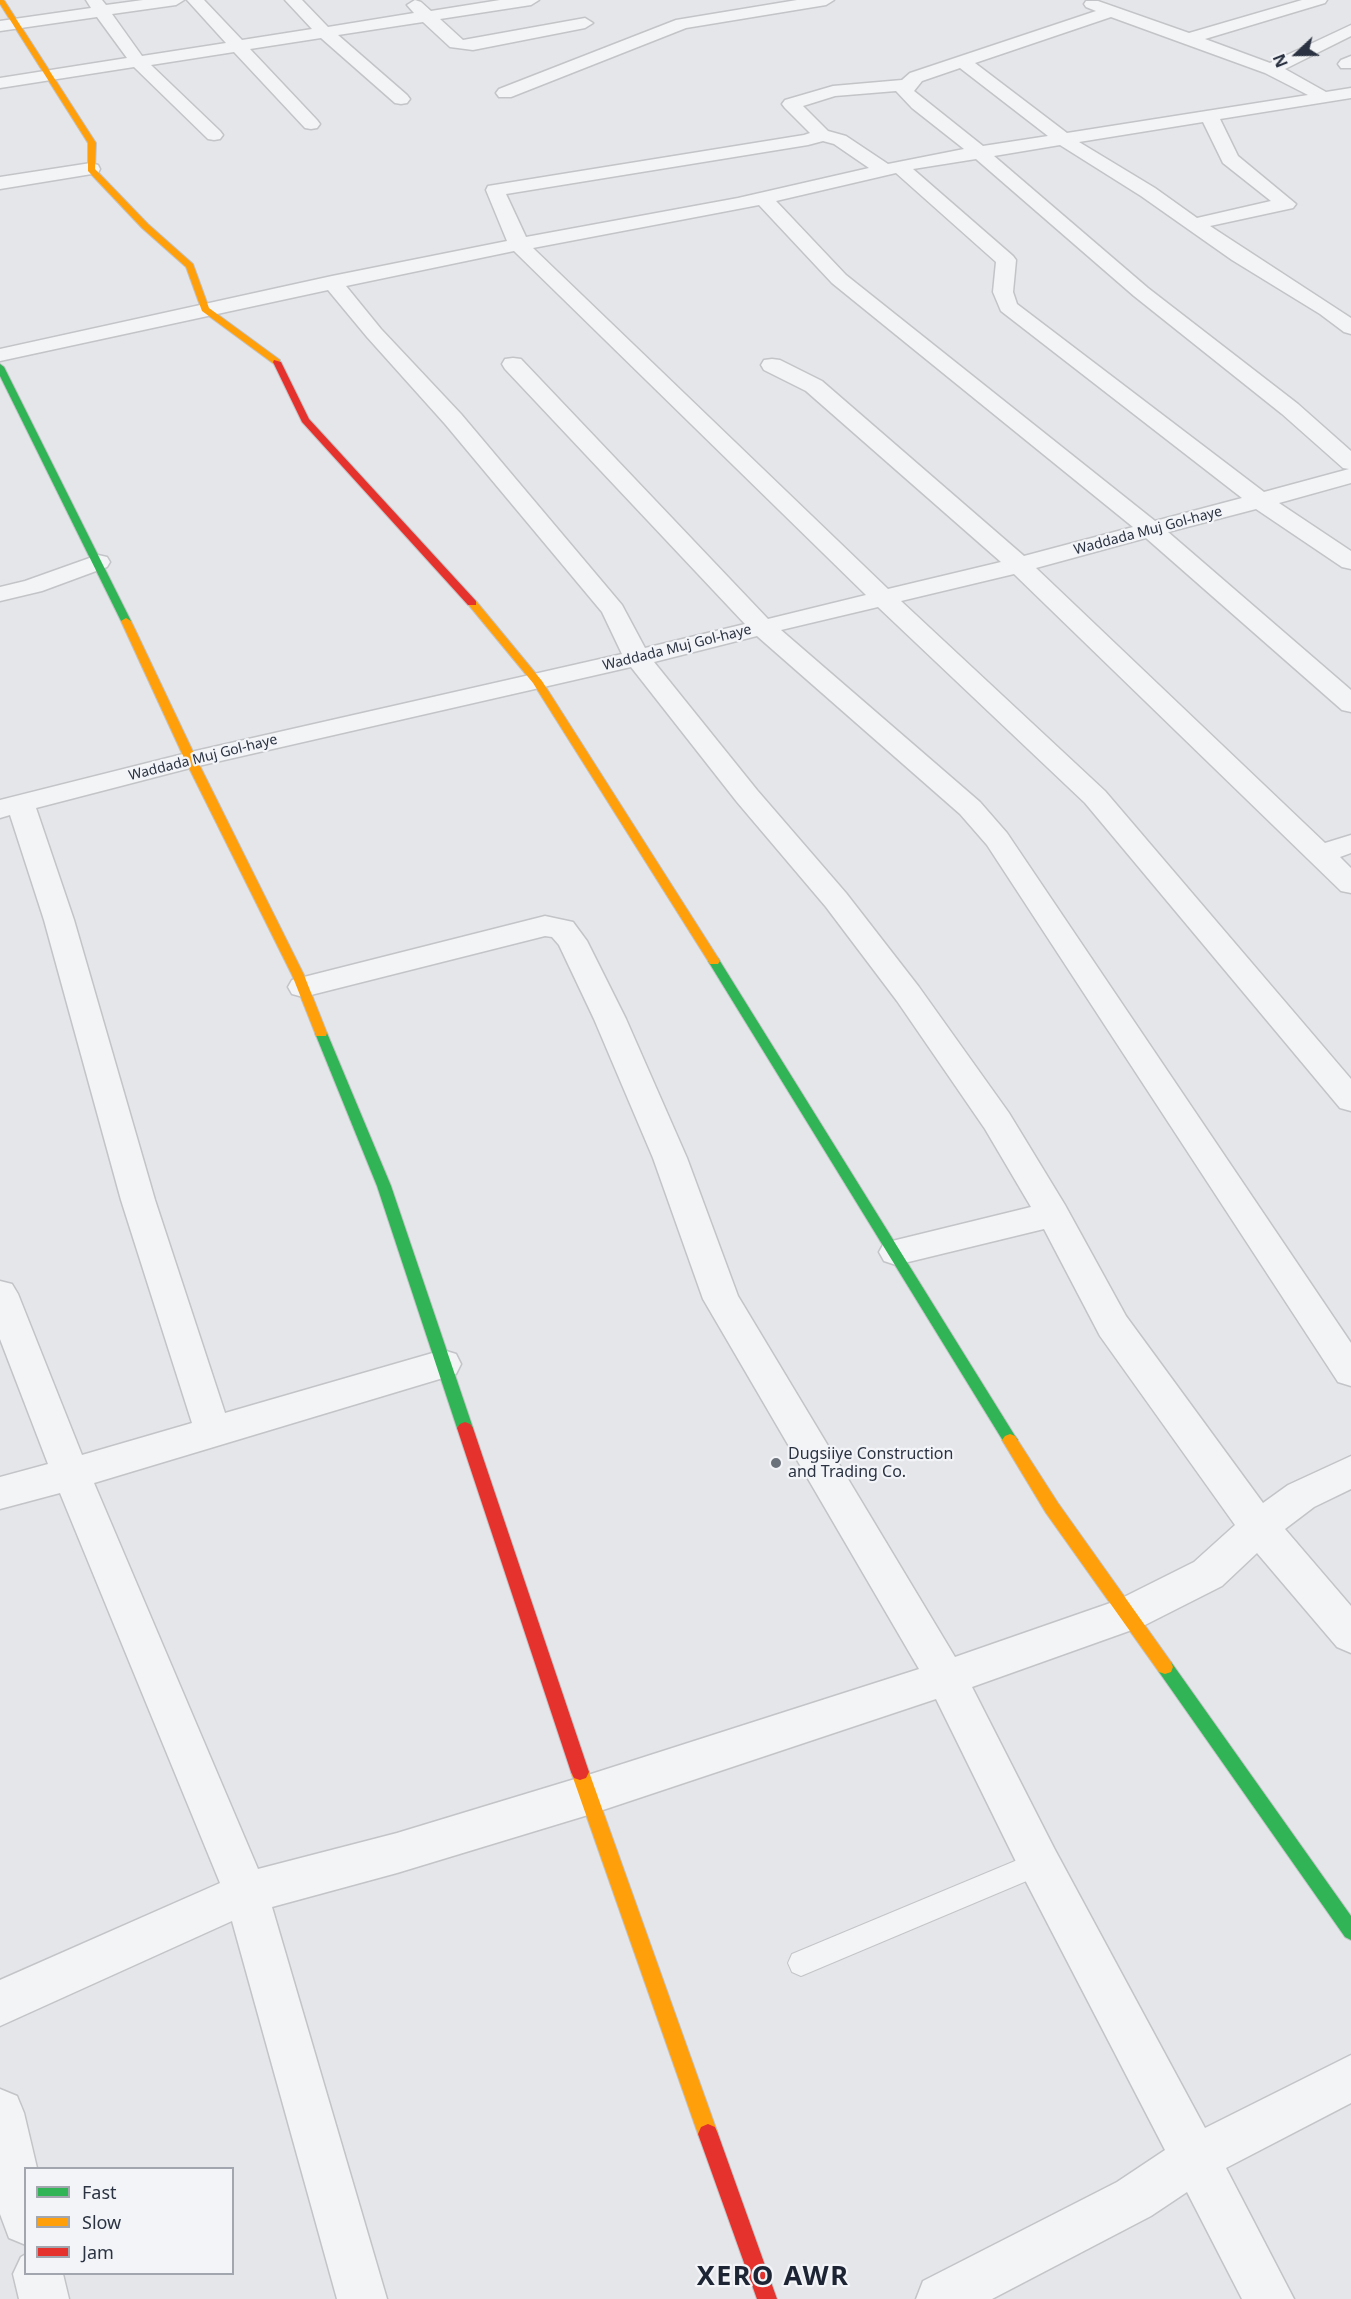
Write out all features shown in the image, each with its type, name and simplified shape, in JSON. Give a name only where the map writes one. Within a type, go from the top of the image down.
[{"type":"street","points":[[1,0],[8,25],[47,75],[92,143],[92,169],[145,226],[190,266],[205,309],[277,361],[305,420],[484,616],[537,681],[896,1252],[1052,1508],[1351,1931]]},
{"type":"street","points":[[8,25],[98,5],[176,0]]},
{"type":"street","points":[[195,0],[311,124]]},
{"type":"street","points":[[293,0],[324,32],[401,99]]},
{"type":"street","points":[[409,0],[456,43],[462,45],[473,45],[585,23]]},
{"type":"street","points":[[0,83],[525,0]]},
{"type":"street","points":[[505,93],[682,24],[826,0]]},
{"type":"street","points":[[1080,0],[1271,69],[1305,85],[1324,98]]},
{"type":"street","points":[[1188,39],[1319,0]]},
{"type":"street","points":[[98,5],[138,62],[214,135]]},
{"type":"street","points":[[1112,11],[915,77],[907,85],[905,92],[979,152],[1134,286],[1290,410],[1351,463]]},
{"type":"street","points":[[1271,69],[1351,30]]},
{"type":"street","points":[[962,61],[1062,138],[1351,328]]},
{"type":"street","points":[[907,85],[833,91],[791,104],[822,135],[840,140],[892,168],[1006,260],[1003,292],[1008,307],[1261,501],[1351,562]]},
{"type":"street","points":[[0,355],[332,282],[763,198],[892,168],[1062,138],[1194,120],[1351,93]]},
{"type":"street","points":[[1194,224],[1286,204],[1230,159],[1209,116]]},
{"type":"street","points":[[822,135],[808,140],[495,190],[519,245],[1095,797],[1351,1101]]},
{"type":"street","points":[[0,183],[92,169]]},
{"type":"street","points":[[763,198],[838,279],[1150,530],[1351,704]]},
{"type":"street","points":[[332,282],[374,333],[453,419],[613,610],[637,658],[747,796],[836,900],[908,994],[997,1121],[1053,1214],[1113,1326],[1259,1527],[1351,1635]]},
{"type":"street","points":[[513,364],[762,627],[970,808],[998,839],[1351,1372]]},
{"type":"street","points":[[772,365],[814,386],[1019,565],[1351,884]]},
{"type":"street","points":[[0,367],[98,562],[190,760],[303,987],[384,1186],[588,1795],[767,2299]]},
{"type":"street","name":"Waddada Muj Gol-haye","points":[[10,807],[190,760],[637,658],[1019,565],[1351,476]]},
{"type":"street","points":[[0,594],[33,586],[98,562]]},
{"type":"street","points":[[10,807],[59,920],[138,1200],[213,1432]]},
{"type":"street","points":[[1321,853],[1351,844]]},
{"type":"street","points":[[303,987],[545,926],[562,929],[572,941],[610,1019],[670,1158],[721,1299],[946,1678],[1039,1863],[1269,2299]]},
{"type":"street","points":[[896,1252],[1053,1214]]},
{"type":"street","points":[[0,1294],[71,1474],[246,1893],[362,2299]]},
{"type":"street","points":[[0,1493],[443,1364]]},
{"type":"street","points":[[0,2003],[246,1893],[397,1853],[588,1795],[946,1678],[1129,1614],[1208,1574],[1259,1527],[1301,1496],[1351,1472]]},
{"type":"street","points":[[941,2299],[1134,2199],[1195,2159],[1351,2078]]},
{"type":"street","points":[[0,2114],[24,2213]]},
{"type":"street","points":[[38,2275],[44,2299]]},
{"type":"lane","points":[[801,1963],[1039,1863]]},
{"type":"traffic: fast","points":[[0,367],[126,621]]},
{"type":"traffic: fast","points":[[714,961],[1010,1440]]},
{"type":"traffic: fast","points":[[321,1033],[384,1186],[465,1428]]},
{"type":"traffic: fast","points":[[1165,1667],[1351,1931]]},
{"type":"traffic: slow","points":[[1,0],[92,143],[91,169],[145,226],[190,266],[205,309],[277,362]]},
{"type":"traffic: slow","points":[[472,603],[537,681],[714,961]]},
{"type":"traffic: slow","points":[[126,621],[191,760],[298,975],[321,1033]]},
{"type":"traffic: slow","points":[[1010,1440],[1052,1508],[1165,1667]]},
{"type":"traffic: slow","points":[[580,1772],[708,2134]]},
{"type":"traffic: jam","points":[[277,362],[305,420],[472,603]]},
{"type":"traffic: jam","points":[[465,1428],[580,1772]]},
{"type":"traffic: jam","points":[[708,2134],[767,2299]]},
{"type":"place","name":"Dugsiiye Construction and Trading Co.","points":[[776,1463]]},
{"type":"district","name":"XERO AWR","points":[[773,2277]]}]
